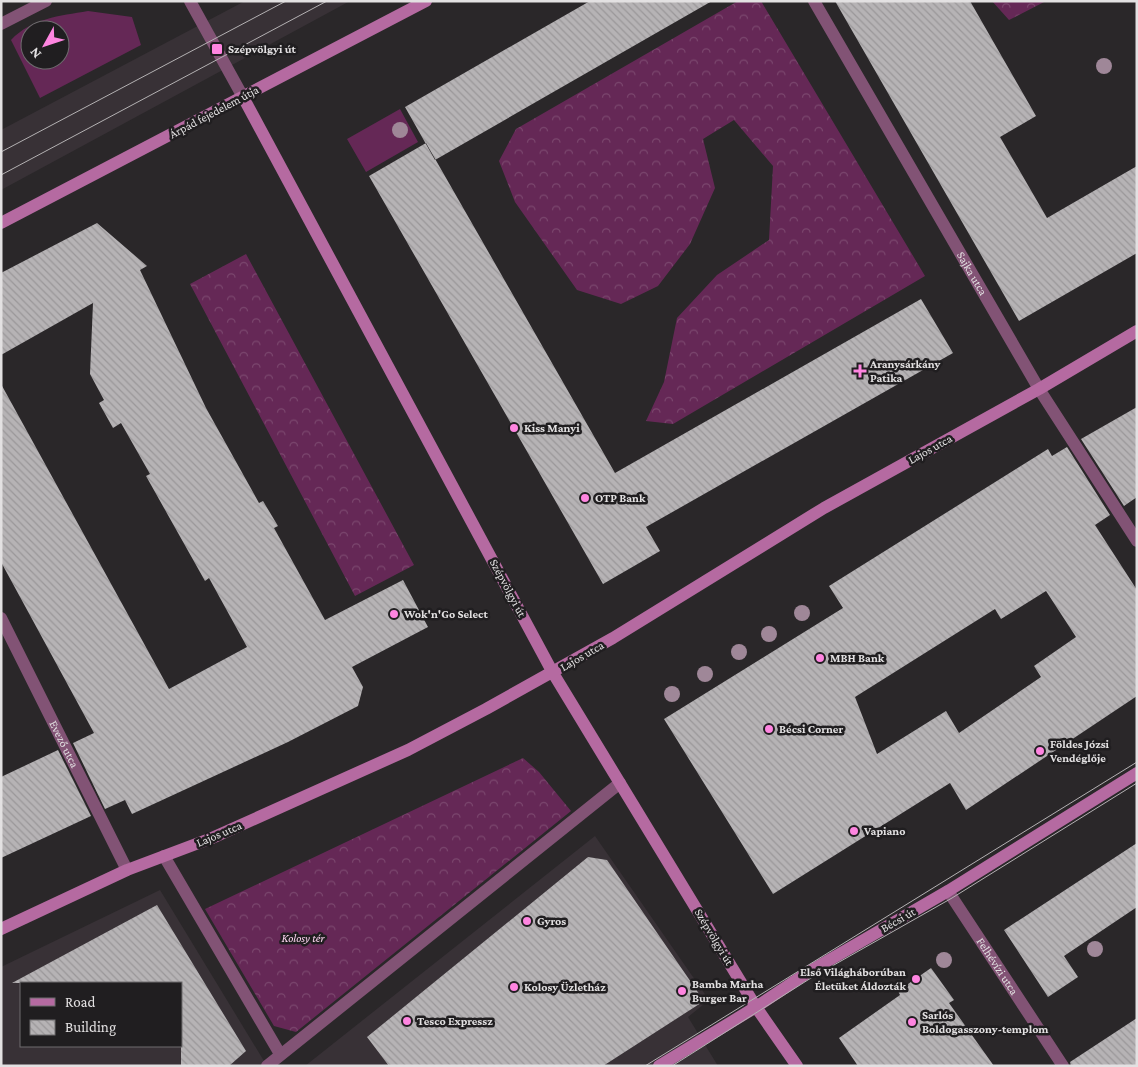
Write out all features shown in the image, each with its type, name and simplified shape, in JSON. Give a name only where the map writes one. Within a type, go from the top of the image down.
[{"type":"street","points":[[1,24],[46,1]]},
{"type":"street","points":[[190,1],[243,97]]},
{"type":"street","name":"Árpád fejedelem útja","points":[[1,223],[426,1]]},
{"type":"street","name":"Sajka utca","points":[[814,1],[1039,389],[1137,541]]},
{"type":"street","name":"Szépvölgyi út","points":[[243,97],[553,673],[756,1007],[797,1066]]},
{"type":"street","name":"Lajos utca","points":[[1,929],[127,870],[218,835],[408,750],[553,673],[824,508],[1039,389],[1137,331]]},
{"type":"street","name":"Evező utca","points":[[1,618],[127,870]]},
{"type":"street","name":"Bécsi út","points":[[658,1066],[756,1007],[807,972],[948,891],[1137,773]]},
{"type":"street","points":[[267,1066],[620,783]]},
{"type":"street","points":[[164,856],[280,1054]]},
{"type":"street","name":"Felhévízi utca","points":[[948,891],[1063,1066]]},
{"type":"shaded area","points":[[245,1],[350,1],[1,190],[1,130]]},
{"type":"shaded area","points":[[595,836],[709,1000],[688,1017],[718,1066],[305,1066]]},
{"type":"shaded area","points":[[160,890],[267,1066],[1,1066],[1,967]]},
{"type":"green space","points":[[738,1],[761,1],[925,276],[673,424],[646,421],[664,382],[677,318],[717,275],[769,240],[773,166],[734,120],[703,139],[715,188],[690,244],[658,286],[621,304],[577,290],[515,202],[499,161],[516,129]]},
{"type":"green space","points":[[992,1],[1046,1],[1009,20]]},
{"type":"green space","points":[[88,11],[132,17],[141,45],[40,98],[26,70],[70,70],[70,20],[43,20]]},
{"type":"green space","points":[[20,32],[20,58],[11,40]]},
{"type":"green space","points":[[400,109],[418,142],[366,172],[347,139]]},
{"type":"green space","points":[[246,254],[414,565],[355,596],[190,284]]},
{"type":"green space","name":"Kolosy tér","points":[[523,758],[539,772],[571,811],[296,1032],[274,1026],[205,909]]},
{"type":"building","points":[[590,1],[712,1],[435,160],[405,107]]},
{"type":"building","points":[[835,1],[970,1],[1036,116],[1000,137],[1047,218],[1137,166],[1137,253],[1019,321]]},
{"type":"building","points":[[426,143],[615,473],[921,299],[953,353],[646,527],[660,551],[603,584],[369,176]]},
{"type":"building","points":[[97,223],[147,266],[140,270],[206,408],[259,503],[263,501],[278,526],[274,528],[325,620],[403,580],[428,627],[352,667],[363,687],[358,706],[288,742],[132,814],[125,800],[105,809],[73,743],[94,733],[1,562],[1,384],[169,689],[247,647],[209,578],[205,581],[146,476],[150,474],[121,423],[113,428],[99,403],[104,400],[90,374],[93,303],[1,355],[1,273]]},
{"type":"building","points":[[1137,407],[1137,497],[1124,506],[1081,439]]},
{"type":"building","points":[[1067,447],[1110,515],[1095,525],[1137,590],[1137,696],[966,810],[950,783],[773,894],[664,719],[843,608],[829,586],[1048,449],[1052,456]],"holes":[[[1046,591],[1076,637],[1034,666],[1041,677],[959,733],[946,711],[877,754],[855,697],[995,609],[1001,619]]]},
{"type":"building","points":[[58,750],[91,816],[1,858],[1,777]]},
{"type":"building","points":[[1137,843],[1137,907],[1064,956],[1078,977],[1048,997],[1004,930]]},
{"type":"building","points":[[588,857],[607,860],[704,1001],[603,1066],[389,1066],[367,1037]]},
{"type":"building","points":[[157,905],[246,1051],[229,1066],[181,1066],[182,982],[12,983]]},
{"type":"building","name":"Sarlós Boldogasszony-templom","points":[[931,968],[954,1000],[949,1003],[994,1066],[858,1066],[839,1038],[900,995],[898,991]]},
{"type":"building","points":[[1137,1018],[1137,1066],[1071,1066],[1070,1062]]},
{"type":"tram line","points":[[1,152],[286,1]]},
{"type":"tram line","points":[[1,175],[327,1]]},
{"type":"tram line","points":[[645,1066],[1137,762]]},
{"type":"tram line","points":[[672,1066],[811,978],[952,898],[1137,783]]},
{"type":"place","name":"Szépvölgyi út","points":[[217,49]]},
{"type":"place","name":"Aranysárkány Patika","points":[[860,371]]},
{"type":"place","name":"Kiss Manyi","points":[[514,428]]},
{"type":"place","name":"OTP Bank","points":[[585,498]]},
{"type":"place","name":"Wok'n'Go Select","points":[[394,614]]},
{"type":"place","name":"MBH Bank","points":[[820,658]]},
{"type":"place","name":"Bécsi Corner","points":[[769,729]]},
{"type":"place","name":"Földes Józsi Vendéglője","points":[[1040,751]]},
{"type":"place","name":"Vapiano","points":[[854,831]]},
{"type":"place","name":"Gyros","points":[[527,921]]},
{"type":"place","name":"Első Világháborúban Életüket Áldozták","points":[[916,979]]},
{"type":"place","name":"Kolosy Üzletház","points":[[514,987]]},
{"type":"place","name":"Bamba Marha Burger Bar","points":[[682,991]]},
{"type":"place","name":"Tesco Expressz","points":[[407,1021]]},
{"type":"place","name":"Sarlós Boldogasszony-templom","points":[[912,1022]]}]
